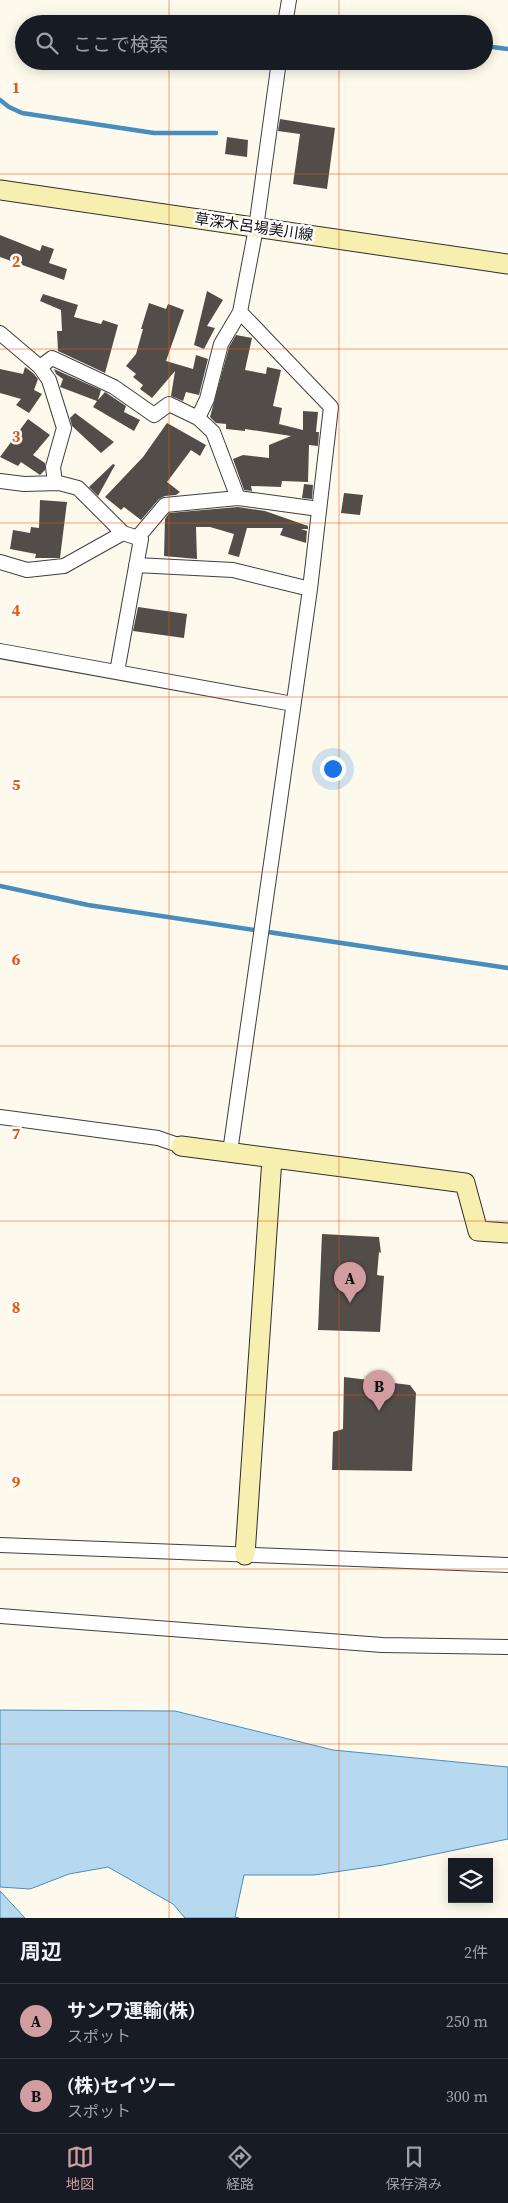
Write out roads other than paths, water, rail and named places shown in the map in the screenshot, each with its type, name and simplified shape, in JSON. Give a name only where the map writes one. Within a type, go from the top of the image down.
[{"type":"street","points":[[286,15],[289,0]]},
{"type":"street","points":[[198,418],[207,399],[221,344],[240,312],[256,228],[278,70]]},
{"type":"street","name":"草深木呂場美川線","points":[[0,190],[508,264]]},
{"type":"street","points":[[230,1152],[310,589],[331,407],[240,312]]},
{"type":"street","points":[[0,333],[40,366],[49,380],[64,428],[53,467],[55,483]]},
{"type":"street","points":[[40,366],[52,358],[114,387],[154,415],[169,404],[198,418],[213,432],[238,498]]},
{"type":"street","points":[[0,481],[24,484],[55,483],[78,488],[123,533],[141,539],[117,672]]},
{"type":"street","points":[[138,538],[165,505],[238,498],[319,509]]},
{"type":"street","points":[[0,562],[27,570],[64,566],[123,533]]},
{"type":"street","points":[[136,565],[233,570],[310,589]]},
{"type":"street","points":[[0,651],[294,704]]},
{"type":"street","points":[[0,1117],[158,1138],[181,1146],[465,1184],[478,1231],[508,1233]]},
{"type":"street","points":[[246,1555],[272,1158]]},
{"type":"street","points":[[0,1545],[508,1564]]},
{"type":"street","points":[[0,1616],[382,1645],[508,1646]]},
{"type":"water","points":[[0,1710],[175,1711],[333,1750],[508,1767],[508,1839],[383,1865],[314,1875],[244,1875],[235,1917],[239,1918],[185,1918],[173,1904],[108,1867],[69,1874],[30,1889],[0,1887]]},
{"type":"water","points":[[0,1891],[25,1918],[0,1918]]},
{"type":"waterway","points":[[493,47],[508,49]]},
{"type":"waterway","points":[[0,100],[22,113],[154,133],[216,133]]},
{"type":"waterway","points":[[0,886],[88,905],[508,968]]},
{"type":"place","name":"サンワ運輸(株)","points":[[350,1303]]},
{"type":"place","name":"(株)セイツー","points":[[379,1411]]}]
